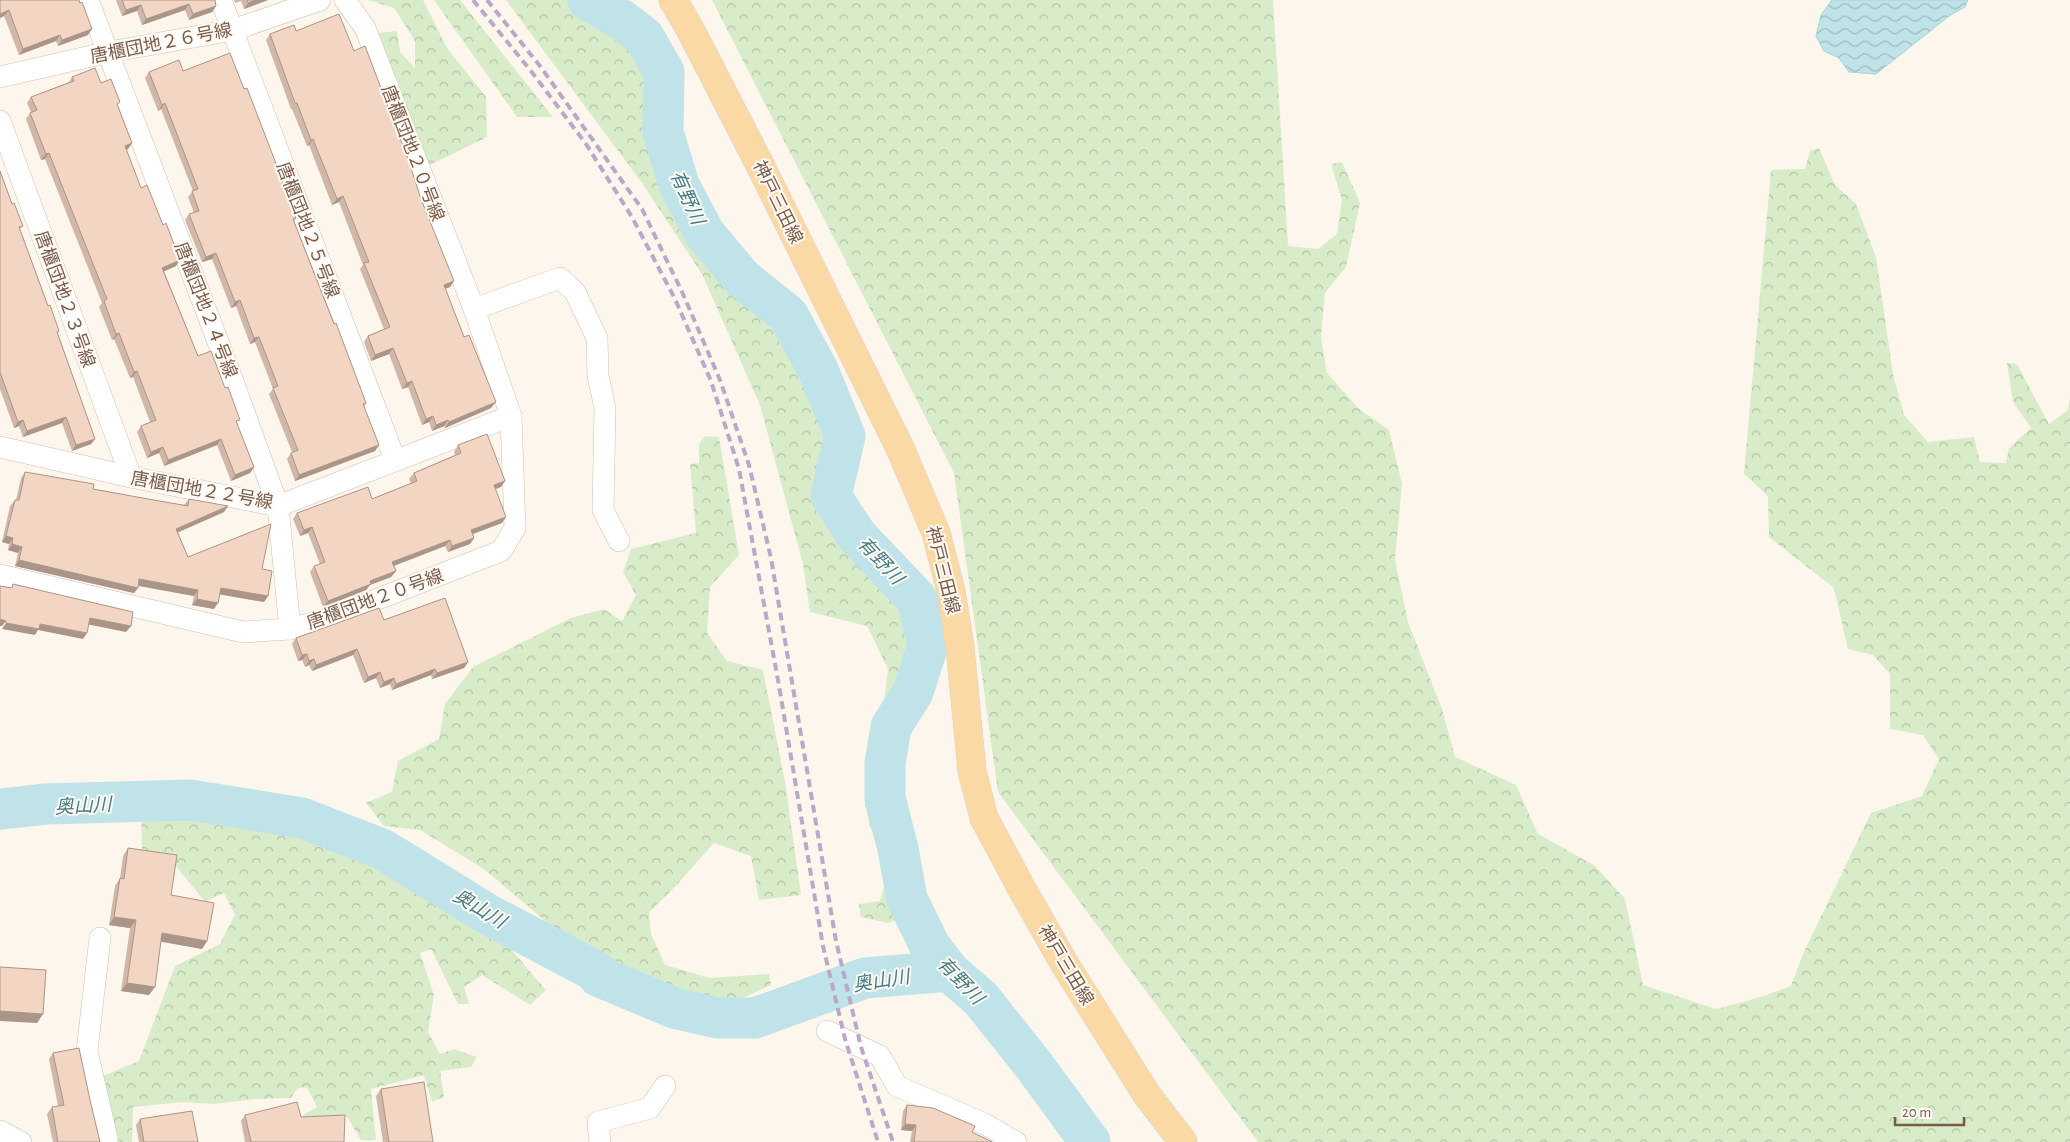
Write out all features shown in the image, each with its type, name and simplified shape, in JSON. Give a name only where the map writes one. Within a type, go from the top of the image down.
[{"type":"main road","name":"神戸三田線","points":[[673,0],[690,29],[760,165],[895,439],[936,533],[951,591],[960,647],[972,771],[984,818],[1022,890],[1064,963],[1148,1096],[1183,1142]]},
{"type":"street","name":"唐櫃団地２４号線","points":[[88,0],[278,506],[290,629]]},
{"type":"street","name":"唐櫃団地２５号線","points":[[221,0],[395,460]]},
{"type":"street","name":"唐櫃団地２６号線","points":[[0,77],[109,52],[233,30],[320,0]]},
{"type":"street","name":"唐櫃団地２０号線","points":[[0,574],[242,632],[290,629],[324,620],[501,551],[515,528],[511,416],[474,309],[365,28],[345,0]]},
{"type":"street","name":"唐櫃団地２３号線","points":[[0,121],[130,477]]},
{"type":"street","points":[[474,309],[560,278],[575,292],[597,338],[598,376],[605,408],[603,510],[619,541]]},
{"type":"street","name":"唐櫃団地２２号線","points":[[0,447],[130,477],[278,506],[511,416]]},
{"type":"street","points":[[100,938],[87,1051],[108,1138],[107,1142]]},
{"type":"street","points":[[827,1031],[880,1056],[897,1086],[985,1124],[1016,1142]]},
{"type":"street","points":[[600,1142],[598,1122],[650,1108],[665,1086]]},
{"type":"street","points":[[0,1131],[21,1142]]},
{"type":"green space","points":[[368,0],[423,0],[447,48],[486,97],[487,137],[422,169],[376,33],[397,31],[400,52],[415,68],[415,41],[394,8]]},
{"type":"green space","points":[[434,0],[460,0],[553,117],[517,117]]},
{"type":"green space","points":[[506,0],[611,0],[627,10],[643,12],[667,43],[675,73],[676,128],[688,184],[721,241],[753,276],[785,293],[804,311],[855,418],[825,502],[850,538],[934,617],[939,664],[931,692],[909,727],[900,791],[926,908],[888,923],[861,917],[859,904],[880,901],[889,870],[881,841],[870,827],[865,804],[866,764],[875,747],[882,720],[888,669],[867,626],[810,612],[803,564],[760,405],[702,274],[642,183]]},
{"type":"green space","points":[[712,0],[1273,0],[1288,246],[1318,249],[1337,234],[1342,200],[1331,164],[1342,162],[1360,203],[1346,267],[1325,293],[1321,337],[1327,373],[1359,409],[1389,430],[1402,484],[1395,560],[1408,622],[1442,709],[1455,757],[1516,785],[1538,834],[1595,866],[1625,899],[1643,985],[1716,1009],[1761,997],[1791,986],[1803,954],[1871,813],[1922,796],[1939,759],[1923,735],[1890,729],[1890,674],[1873,655],[1848,649],[1834,588],[1769,537],[1768,496],[1744,474],[1771,170],[1805,169],[1810,151],[1819,148],[1835,185],[1856,204],[1876,257],[1893,374],[1904,415],[1928,442],[1974,437],[1980,462],[2006,463],[2009,448],[2031,428],[2013,402],[2007,363],[2017,364],[2049,424],[2068,410],[2070,397],[2070,1142],[1258,1142],[998,792],[954,473]]},
{"type":"green space","points":[[705,436],[719,437],[739,555],[710,587],[707,633],[727,661],[763,670],[785,782],[801,895],[759,900],[751,856],[714,843],[673,889],[649,912],[651,934],[665,965],[710,978],[769,974],[771,985],[725,1006],[644,990],[601,956],[558,932],[484,869],[420,830],[384,826],[366,803],[392,792],[398,761],[439,739],[445,704],[473,667],[571,618],[604,609],[622,621],[636,595],[623,572],[631,549],[696,533],[690,464],[699,463],[699,444]]},
{"type":"green space","points":[[163,794],[275,812],[364,840],[509,947],[546,990],[530,1005],[482,975],[464,987],[469,1004],[458,1004],[431,949],[420,953],[434,995],[428,1032],[440,1054],[454,1049],[477,1057],[471,1067],[440,1071],[444,1097],[432,1102],[424,1075],[371,1089],[376,1140],[361,1140],[347,1117],[307,1119],[303,1115],[317,1107],[307,1087],[298,1088],[291,1098],[256,1099],[213,1104],[183,1102],[133,1107],[132,1142],[119,1142],[102,1092],[103,1076],[139,1061],[175,966],[220,944],[235,915],[224,893],[205,902],[172,861],[142,850],[141,806]]},
{"type":"water","points":[[1832,0],[1968,0],[1965,7],[1949,16],[1876,74],[1849,72],[1839,58],[1824,51],[1816,36],[1821,15]]},
{"type":"building","points":[[0,0],[79,0],[80,3],[82,2],[92,29],[62,40],[60,35],[23,49],[9,10],[0,14]]},
{"type":"building","points":[[122,0],[215,0],[216,6],[193,14],[189,4],[146,19],[141,5],[126,10]]},
{"type":"building","points":[[339,14],[354,51],[365,46],[408,159],[421,199],[454,281],[444,285],[464,337],[469,335],[496,402],[449,422],[448,420],[436,425],[433,416],[426,419],[412,381],[407,383],[393,348],[375,355],[368,336],[390,327],[364,263],[369,262],[343,196],[337,199],[313,139],[311,140],[297,103],[295,103],[270,34],[294,25],[296,31]]},
{"type":"building","points":[[230,53],[244,89],[247,88],[280,174],[296,218],[293,219],[334,324],[336,323],[366,403],[363,404],[379,445],[299,475],[291,453],[298,450],[273,388],[278,386],[259,337],[254,338],[240,300],[235,302],[216,253],[206,257],[189,214],[199,211],[192,191],[198,189],[165,103],[162,105],[149,72],[179,60],[183,71]]},
{"type":"building","points":[[95,68],[101,83],[111,79],[120,102],[117,104],[132,143],[125,146],[141,188],[147,185],[163,225],[166,223],[180,260],[162,268],[198,356],[211,351],[225,388],[228,387],[240,420],[236,421],[254,467],[235,475],[221,439],[168,460],[163,447],[151,452],[141,426],[156,420],[137,371],[134,372],[119,333],[116,334],[104,301],[107,299],[49,153],[46,154],[30,113],[37,110],[31,97],[74,81],[72,77]]},
{"type":"building","points":[[0,171],[12,204],[14,203],[23,226],[19,227],[48,306],[50,305],[59,331],[57,332],[95,439],[76,445],[66,417],[27,431],[23,420],[18,422],[0,372]]},
{"type":"building","points":[[487,434],[505,481],[494,485],[506,517],[471,530],[474,538],[452,546],[450,540],[392,562],[396,571],[370,581],[371,584],[328,601],[314,566],[325,562],[312,527],[304,530],[297,513],[368,487],[372,499],[417,481],[414,473],[461,453],[458,445]]},
{"type":"building","points":[[25,472],[94,484],[93,489],[188,506],[189,499],[228,506],[176,529],[188,557],[271,524],[262,569],[272,571],[268,596],[221,588],[218,603],[197,599],[198,590],[139,579],[138,588],[19,560],[22,547],[12,544],[13,538],[6,536],[15,500],[19,500]]},
{"type":"building","points":[[13,584],[133,612],[131,626],[90,618],[87,633],[40,624],[39,629],[6,623],[6,621],[0,619],[0,586],[12,588]]},
{"type":"building","points":[[445,598],[468,662],[437,673],[435,669],[396,684],[394,678],[384,682],[380,672],[368,677],[357,649],[316,665],[314,659],[309,661],[307,654],[302,655],[296,638],[379,608],[384,620]]},
{"type":"building","points":[[128,848],[177,855],[171,895],[214,903],[207,941],[162,933],[155,987],[127,983],[136,920],[114,917],[120,878],[124,879]]},
{"type":"building","points":[[0,967],[46,970],[43,1014],[0,1011]]},
{"type":"building","points":[[79,1048],[100,1142],[58,1142],[52,1107],[64,1105],[53,1053]]},
{"type":"building","points":[[424,1082],[433,1142],[389,1142],[381,1089]]},
{"type":"building","points":[[297,1102],[301,1117],[345,1115],[344,1142],[251,1142],[245,1115]]},
{"type":"building","points":[[907,1105],[933,1108],[975,1126],[972,1132],[992,1142],[914,1142],[916,1125],[905,1124]]},
{"type":"building","points":[[192,1111],[198,1142],[144,1142],[140,1119]]},
{"type":"waterway","name":"有野川","points":[[588,0],[622,20],[644,37],[664,72],[663,132],[679,185],[705,234],[743,279],[788,315],[818,370],[845,436],[831,496],[857,536],[917,599],[928,645],[913,692],[891,727],[885,764],[885,798],[898,849],[907,899],[930,946],[949,971],[981,999],[1032,1063],[1090,1142]]},
{"type":"waterway","name":"奥山川","points":[[0,809],[46,804],[190,800],[302,818],[382,849],[489,915],[597,972],[598,976],[674,1008],[718,1018],[755,1018],[865,978],[949,971]]},
{"type":"railway","points":[[473,0],[531,71],[586,144],[632,217],[675,299],[711,381],[739,469],[778,680],[823,946],[845,1039],[878,1142]]},
{"type":"railway","points":[[487,0],[540,66],[642,209],[683,294],[720,380],[749,465],[771,558],[836,941],[861,1047],[893,1142]]}]
